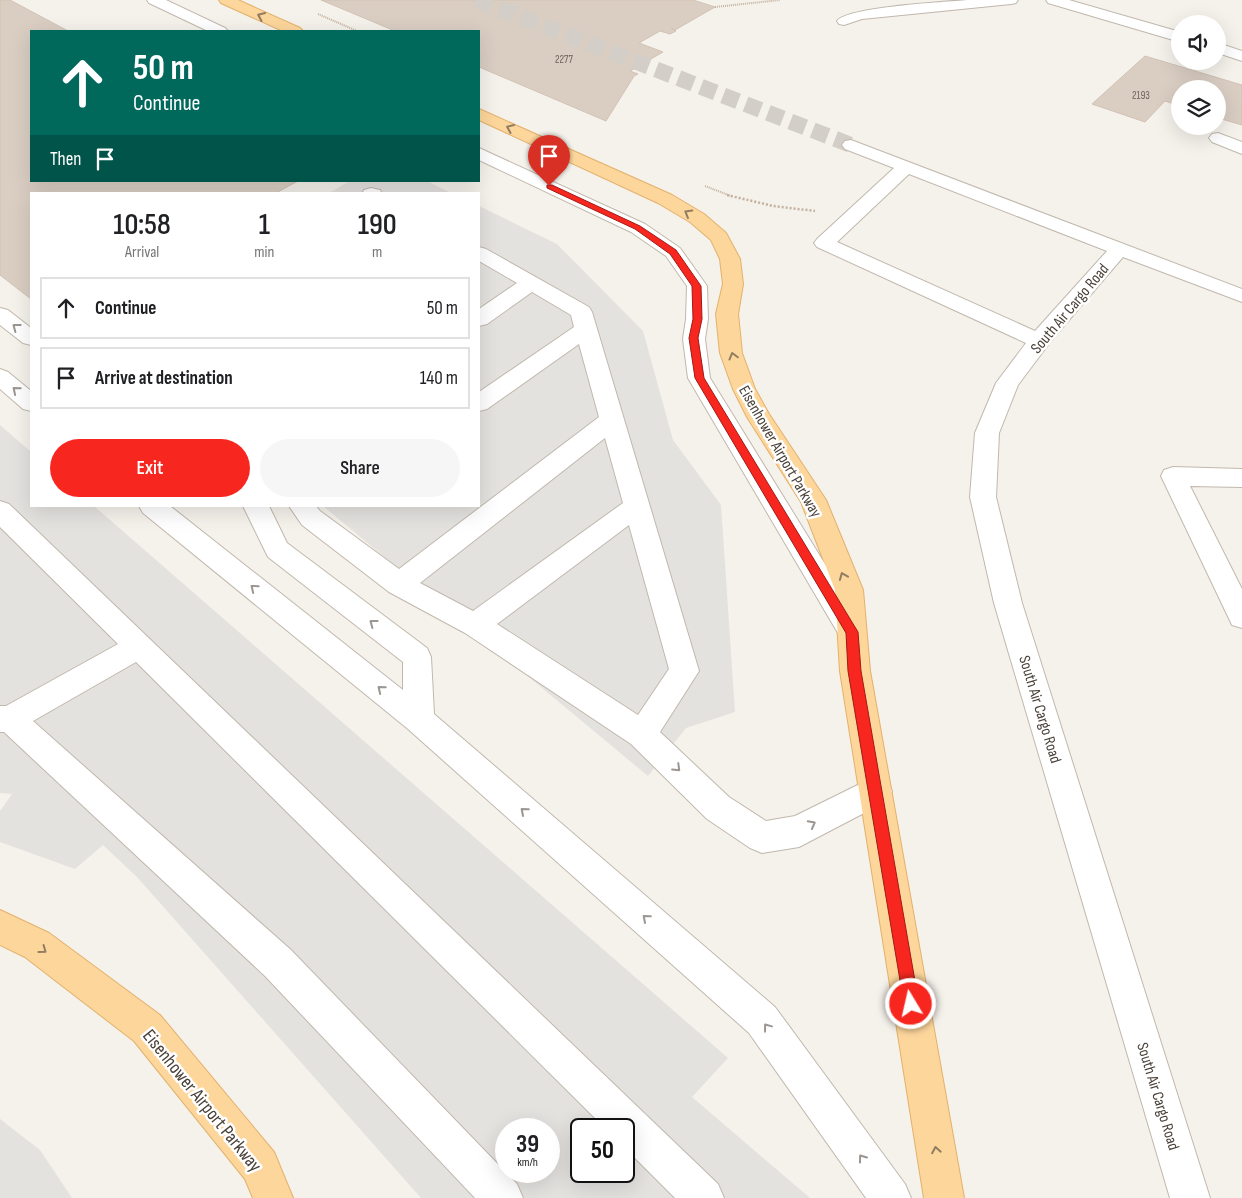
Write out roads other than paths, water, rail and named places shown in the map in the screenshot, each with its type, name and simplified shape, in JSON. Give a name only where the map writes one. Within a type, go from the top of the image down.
[{"type":"main road","points":[[226,0],[294,30]]},
{"type":"main road","name":"Eisenhower Airport Parkway","points":[[480,114],[666,199],[697,218],[719,236],[730,259],[733,284],[727,314],[731,353],[747,396],[812,500],[849,590],[854,671],[876,790],[944,1198]]},
{"type":"main road","name":"Eisenhower Airport Parkway","points":[[0,927],[37,945],[147,1028],[260,1166],[273,1198]]},
{"type":"street","points":[[154,0],[218,30]]},
{"type":"street","points":[[844,20],[860,15],[1011,0]]},
{"type":"street","points":[[1053,0],[1171,34]]},
{"type":"street","points":[[1226,51],[1242,56]]},
{"type":"street","points":[[1218,138],[1242,149]]},
{"type":"street","points":[[851,145],[1242,296]]},
{"type":"street","points":[[480,153],[638,228],[673,252],[697,286],[697,319],[694,338],[699,378],[852,632]]},
{"type":"street","points":[[906,167],[824,243],[1039,341]]},
{"type":"street","name":"South Air Cargo Road","points":[[1119,249],[1039,341],[1007,383],[987,433],[983,497],[1008,603],[1190,1198]]},
{"type":"street","points":[[480,254],[582,312],[684,671],[642,734]]},
{"type":"street","points":[[480,318],[531,283]]},
{"type":"street","points":[[0,314],[30,337]]},
{"type":"street","points":[[480,402],[586,329]]},
{"type":"street","points":[[0,377],[30,402]]},
{"type":"street","points":[[399,584],[612,420]]},
{"type":"street","points":[[1242,478],[1173,476],[1242,617]]},
{"type":"street","points":[[475,625],[637,506]]},
{"type":"street","points":[[256,507],[277,550],[417,657],[419,720]]},
{"type":"street","points":[[157,508],[419,720],[762,1020],[891,1198]]},
{"type":"street","points":[[314,510],[399,584],[475,625],[642,734],[718,808],[762,837],[799,831],[876,790]]},
{"type":"street","points":[[5,524],[139,646],[704,1198]]},
{"type":"street","points":[[139,646],[5,719],[278,963],[503,1198]]},
{"type":"tunnel","points":[[477,0],[851,145]]}]
